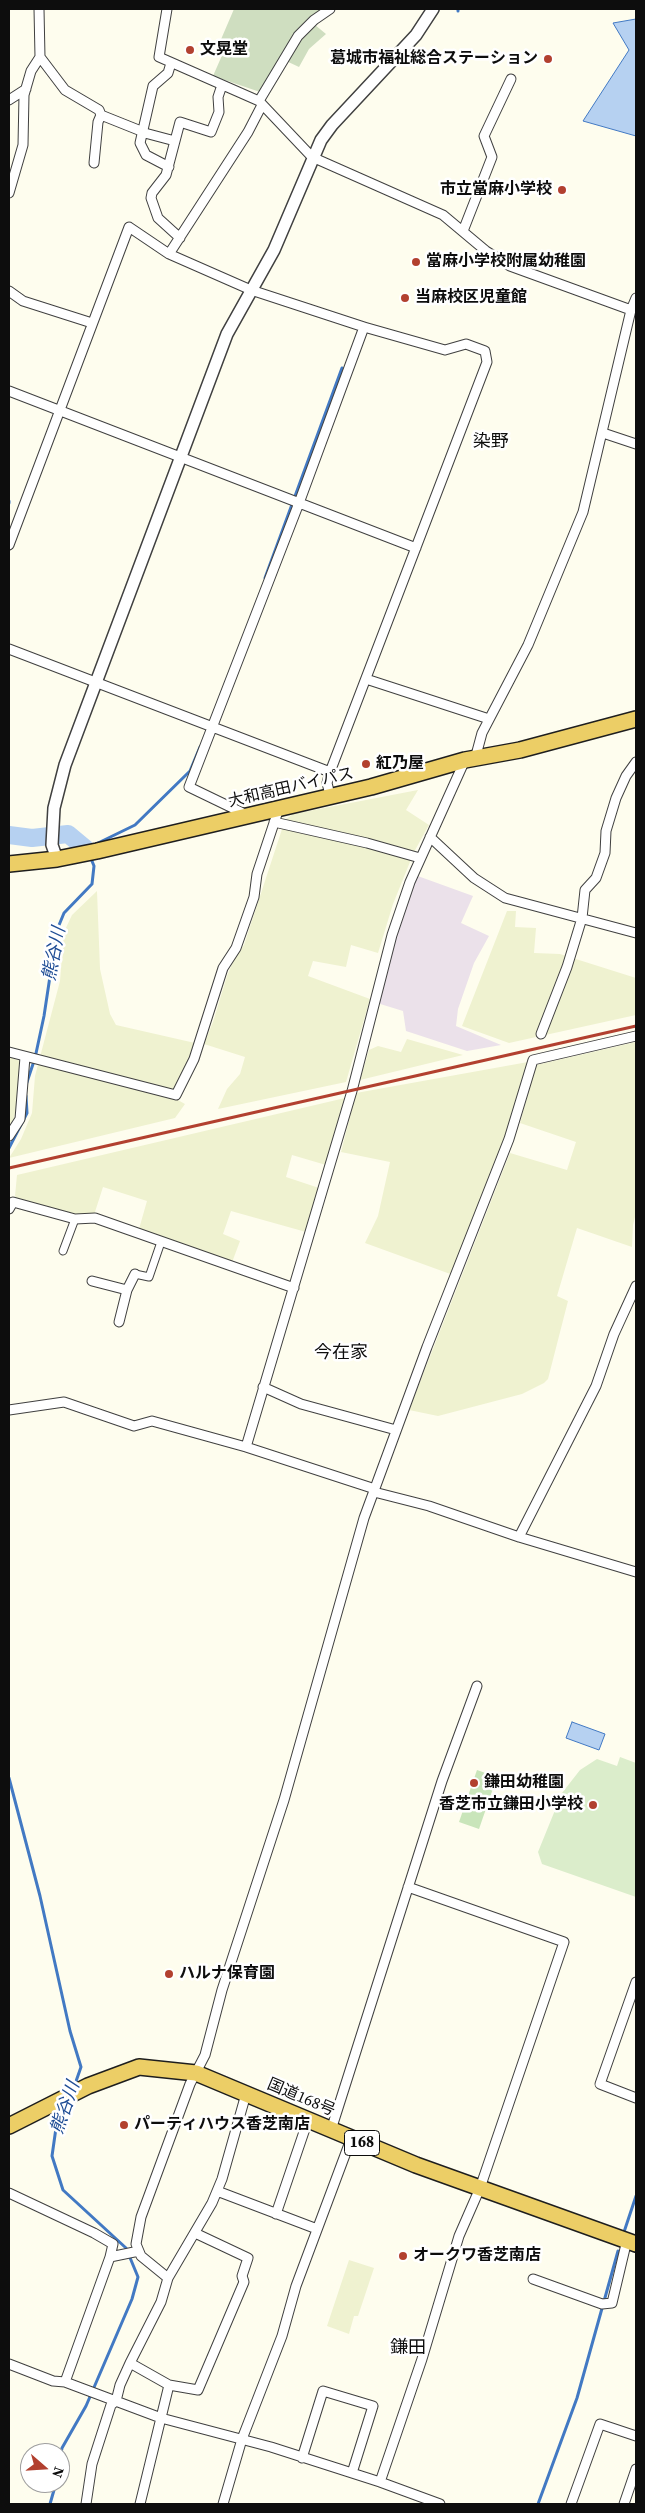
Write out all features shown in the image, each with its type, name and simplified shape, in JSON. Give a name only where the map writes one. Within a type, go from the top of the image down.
[{"type":"highway","name":"大和高田バイパス","points":[[9,864],[59,854],[97,851],[247,816],[276,815],[330,795],[372,787],[470,759],[520,750],[636,719]]},
{"type":"highway","name":"国道168号","points":[[9,2126],[88,2086],[139,2067],[196,2073],[351,2138],[480,2188],[631,2242]]},
{"type":"street","points":[[9,193],[22,145],[26,89],[31,71],[40,56],[40,9]]},
{"type":"street","points":[[167,9],[159,56],[261,103],[312,157],[442,215],[486,251],[510,266],[634,304],[583,512],[528,645],[420,858],[392,935],[352,1091],[246,1447]]},
{"type":"street","points":[[169,254],[261,103],[298,36],[314,20],[330,9]]},
{"type":"street","points":[[59,854],[54,808],[65,765],[227,334],[274,250],[312,157],[332,125],[416,35],[433,9]]},
{"type":"street","points":[[40,56],[65,90],[99,110],[101,115],[141,131],[175,141]]},
{"type":"street","points":[[169,167],[146,155],[140,143],[141,131],[153,86],[168,73],[171,63]]},
{"type":"street","points":[[463,231],[492,156],[484,136],[511,80]]},
{"type":"street","points":[[180,238],[158,218],[151,198],[154,188],[166,175],[180,122],[211,132],[218,112],[218,97],[222,85]]},
{"type":"street","points":[[9,100],[26,89]]},
{"type":"street","points":[[94,163],[98,122],[101,115]]},
{"type":"street","points":[[9,544],[129,227],[169,254],[251,290],[364,327],[445,350],[466,344],[485,351],[487,362],[330,772],[327,783],[330,795]]},
{"type":"street","points":[[9,291],[23,301],[92,323]]},
{"type":"street","points":[[247,816],[189,786],[299,503],[364,327]]},
{"type":"street","points":[[9,391],[416,548]]},
{"type":"street","points":[[603,433],[636,444]]},
{"type":"street","points":[[9,649],[330,772]]},
{"type":"street","points":[[366,679],[490,719]]},
{"type":"street","points":[[541,1034],[567,967],[582,918],[585,890],[596,878],[605,853],[606,831],[616,798],[626,776],[636,762]]},
{"type":"street","points":[[9,1052],[25,1057],[39,1058],[176,1095],[194,1059],[223,968],[236,948],[254,898],[257,874],[276,815],[420,858]]},
{"type":"street","points":[[430,837],[474,878],[505,898],[636,933]]},
{"type":"street","points":[[168,2278],[141,2256],[136,2244],[141,2217],[151,2186],[205,2055],[222,1990],[284,1800],[364,1518],[509,1138],[533,1060],[636,1036]]},
{"type":"street","points":[[9,1136],[20,1119],[26,1072],[25,1057]]},
{"type":"street","points":[[9,1209],[13,1202],[75,1219],[95,1218],[294,1288]]},
{"type":"street","points":[[63,1251],[75,1219]]},
{"type":"street","points":[[119,1322],[127,1290],[135,1274],[148,1277],[161,1242]]},
{"type":"street","points":[[92,1281],[127,1290]]},
{"type":"street","points":[[519,1537],[596,1386],[617,1327],[636,1286]]},
{"type":"street","points":[[263,1387],[301,1404],[396,1430]]},
{"type":"street","points":[[9,1410],[64,1402],[134,1426],[152,1420],[246,1447],[519,1537],[636,1572]]},
{"type":"street","points":[[331,2130],[408,1887],[476,1686]]},
{"type":"street","points":[[380,2482],[459,2236],[480,2188],[564,1942],[408,1887]]},
{"type":"street","points":[[636,1982],[600,2084],[636,2098]]},
{"type":"street","points":[[86,2504],[92,2464],[111,2405],[116,2401],[120,2385],[130,2363],[161,2302],[168,2278],[217,2191],[246,2094]]},
{"type":"street","points":[[276,2214],[294,2155],[308,2120]]},
{"type":"street","points":[[223,2504],[242,2440],[282,2336],[296,2286],[351,2138]]},
{"type":"street","points":[[217,2191],[317,2229]]},
{"type":"street","points":[[9,2193],[94,2232],[113,2244],[114,2257],[64,2382]]},
{"type":"street","points":[[130,2363],[170,2385],[198,2390],[244,2282],[242,2276],[248,2258],[195,2233]]},
{"type":"street","points":[[533,2279],[605,2304],[612,2303],[631,2242]]},
{"type":"street","points":[[114,2257],[139,2251]]},
{"type":"street","points":[[9,2364],[161,2418],[352,2473],[440,2504]]},
{"type":"street","points":[[140,2504],[170,2385]]},
{"type":"street","points":[[302,2458],[323,2391],[373,2406],[352,2473]]},
{"type":"street","points":[[570,2504],[600,2424],[636,2436]]},
{"type":"street","points":[[624,2504],[636,2469]]},
{"type":"shaded area","points":[[415,875],[473,896],[461,923],[489,936],[474,963],[458,1009],[456,1026],[501,1045],[467,1051],[406,1031],[403,1011],[377,1003]]},
{"type":"green space","points":[[234,9],[323,9],[309,20],[326,34],[309,49],[299,67],[282,59],[260,92],[213,76],[227,44],[219,44]]},
{"type":"green space","points":[[418,790],[406,810],[429,825],[414,852],[393,904],[378,953],[351,945],[346,967],[313,961],[308,976],[370,999],[346,1082],[218,1109],[227,1089],[240,1074],[245,1057],[204,1044],[227,976],[235,957],[244,945],[285,820],[293,814]]},
{"type":"green space","points":[[97,891],[100,969],[110,1014],[116,1025],[195,1043],[176,1087],[176,1099],[185,1104],[175,1118],[9,1158],[21,1139],[32,1113],[35,1076],[60,981],[64,932],[72,915]]},
{"type":"green space","points":[[507,911],[516,911],[515,927],[536,928],[534,953],[560,954],[636,978],[636,1015],[509,1043],[462,1026]]},
{"type":"green space","points":[[407,1039],[463,1055],[360,1080],[369,1050],[378,1046],[401,1052]]},
{"type":"green space","points":[[636,1042],[636,1213],[633,1225],[632,1247],[577,1228],[557,1296],[568,1301],[548,1379],[544,1383],[522,1394],[438,1416],[409,1410],[510,1153],[567,1170],[576,1142],[520,1123],[536,1065]]},
{"type":"green space","points":[[9,1057],[20,1061],[19,1089],[13,1124],[9,1131]]},
{"type":"green space","points":[[528,1062],[503,1142],[453,1275],[365,1243],[378,1216],[390,1162],[341,1152],[356,1093]]},
{"type":"green space","points":[[345,1098],[326,1165],[292,1155],[286,1177],[319,1188],[306,1232],[231,1211],[223,1234],[240,1241],[231,1265],[139,1229],[147,1201],[103,1187],[94,1215],[74,1215],[17,1200],[15,1196],[17,1175]]},
{"type":"green space","name":"香芝市立鎌田小学校","points":[[620,1757],[636,1763],[636,1897],[542,1864],[538,1852],[562,1793],[580,1770],[597,1759],[617,1766]]},
{"type":"green space","points":[[477,1770],[497,1777],[479,1829],[459,1822]]},
{"type":"green space","points":[[349,2260],[374,2268],[358,2316],[354,2316],[349,2334],[327,2326]]},
{"type":"water","points":[[636,19],[636,136],[583,121],[629,50],[613,23]]},
{"type":"water","points":[[572,1722],[605,1734],[599,1750],[566,1738]]},
{"type":"waterway","points":[[265,578],[342,368]]},
{"type":"waterway","points":[[96,844],[135,825],[190,771],[200,747]]},
{"type":"waterway","name":"熊谷川","points":[[9,835],[32,838],[68,834],[86,849]]},
{"type":"waterway","name":"熊谷川","points":[[26,1085],[35,1058],[44,1016],[57,930],[64,913],[92,884],[94,866],[90,856]]},
{"type":"waterway","name":"熊谷川","points":[[9,1148],[27,1113],[26,1096]]},
{"type":"waterway","name":"熊谷川","points":[[9,1778],[40,1896],[70,2031],[81,2067],[74,2087]]},
{"type":"waterway","name":"熊谷川","points":[[65,2443],[86,2406],[132,2299],[138,2277],[126,2248],[63,2190],[52,2156],[56,2128],[69,2102]]},
{"type":"waterway","points":[[624,2232],[636,2196]]},
{"type":"waterway","points":[[538,2504],[577,2398],[618,2251]]},
{"type":"waterway","name":"熊谷川","points":[[50,2504],[53,2493]]},
{"type":"railway","points":[[9,1168],[636,1026]]},
{"type":"place","name":"文晃堂","points":[[190,50]]},
{"type":"place","name":"葛城市福祉総合ステーション","points":[[548,59]]},
{"type":"place","name":"市立當麻小学校","points":[[562,190]]},
{"type":"place","name":"當麻小学校附属幼稚園","points":[[416,262]]},
{"type":"place","name":"当麻校区児童館","points":[[405,298]]},
{"type":"place","name":"紅乃屋","points":[[366,764]]},
{"type":"place","name":"鎌田幼稚園","points":[[474,1783]]},
{"type":"place","name":"香芝市立鎌田小学校","points":[[593,1805]]},
{"type":"place","name":"ハルナ保育園","points":[[169,1974]]},
{"type":"place","name":"パーティハウス香芝南店","points":[[124,2125]]},
{"type":"place","name":"オークワ香芝南店","points":[[403,2256]]},
{"type":"district","name":"染野","points":[[491,442]]},
{"type":"district","name":"今在家","points":[[341,1353]]},
{"type":"district","name":"鎌田","points":[[408,2348]]}]
